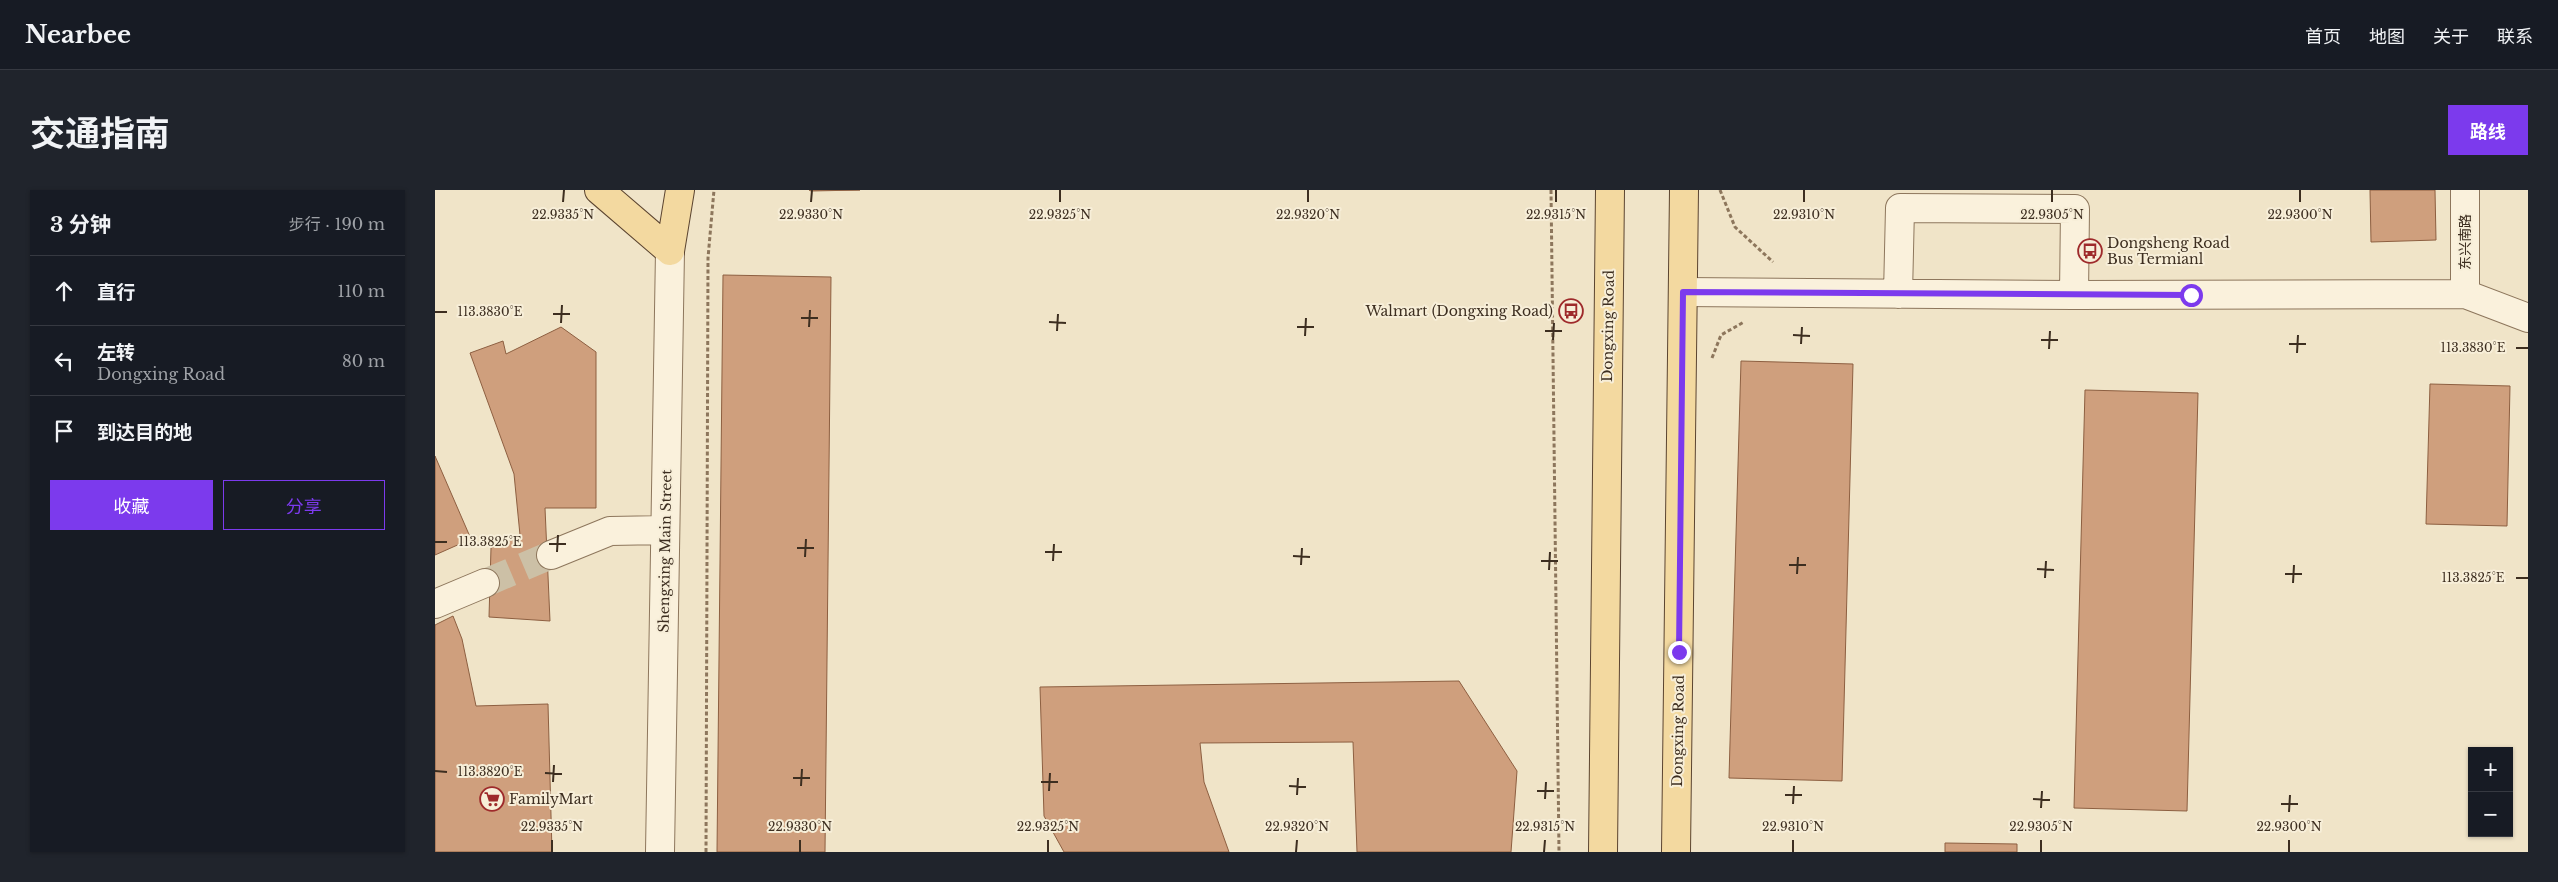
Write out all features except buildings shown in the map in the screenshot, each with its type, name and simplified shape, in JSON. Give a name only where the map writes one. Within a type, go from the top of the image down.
[{"type":"main road","points":[[599,190],[670,251]]},
{"type":"main road","points":[[670,251],[680,190]]},
{"type":"main road","name":"Dongxing Road","points":[[1603,852],[1610,190]]},
{"type":"main road","name":"Dongxing Road","points":[[1676,852],[1684,190]]},
{"type":"street","name":"东兴南路","points":[[2465,190],[2465,294]]},
{"type":"street","points":[[1898,294],[1900,208],[2009,207],[2075,209],[2074,295]]},
{"type":"street","name":"Shengxing Main Street","points":[[660,852],[670,251]]},
{"type":"street","points":[[1683,292],[2074,295],[2465,294],[2528,318]]},
{"type":"street","points":[[551,556],[610,531],[665,530]]},
{"type":"street","points":[[435,604],[485,583]]},
{"type":"path","points":[[705,852],[708,258],[714,190]]},
{"type":"path","points":[[1551,190],[1559,852]]},
{"type":"path","points":[[1712,368],[1712,358],[1721,335],[1752,318]]},
{"type":"tunnel","points":[[485,583],[551,555]]},
{"type":"place","name":"Dongsheng Road Bus Termianl","points":[[2090,251]]},
{"type":"place","name":"Walmart (Dongxing Road)","points":[[1571,311]]},
{"type":"place","name":"FamilyMart","points":[[492,799]]},
{"type":"route","points":[[1679,652],[1683,292],[2191,295]]}]
